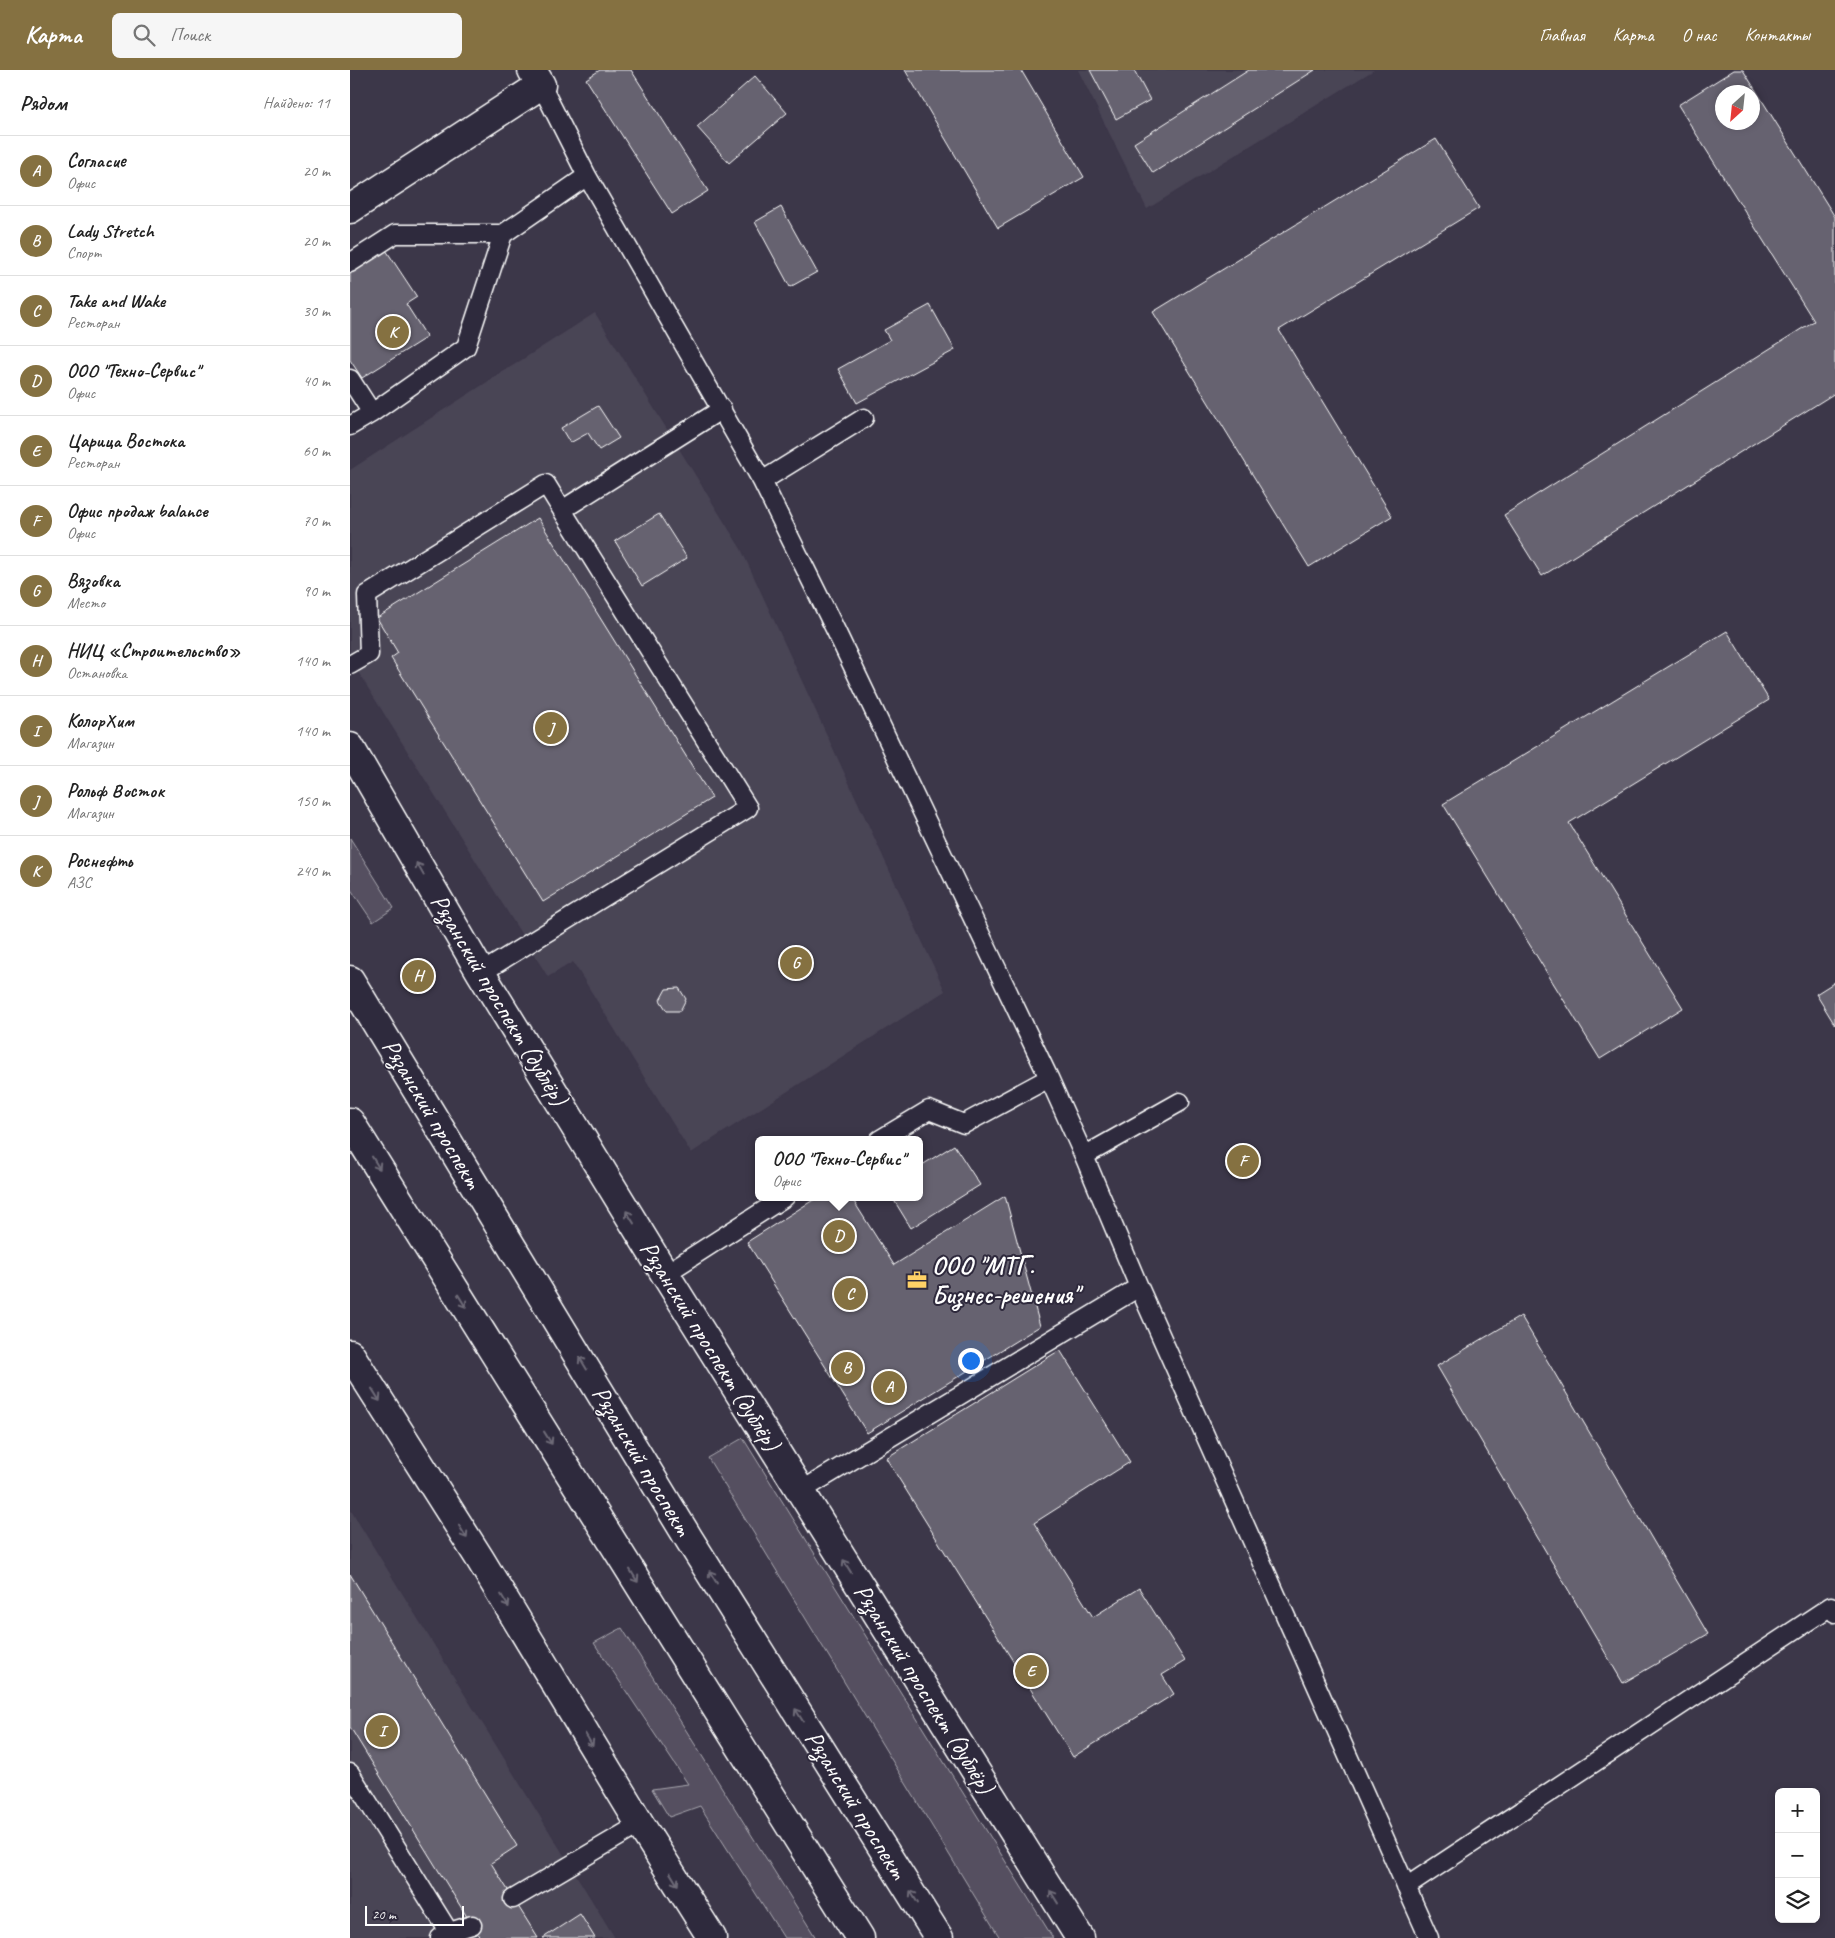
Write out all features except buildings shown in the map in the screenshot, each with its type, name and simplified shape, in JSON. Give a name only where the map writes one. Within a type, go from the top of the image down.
[{"type":"main road","points":[[350,209],[536,77]]},
{"type":"main road","name":"Рязанский проспект (дублёр)","points":[[350,748],[481,974],[665,1274],[1080,1938]]},
{"type":"main road","name":"Рязанский проспект","points":[[350,980],[689,1539],[940,1938]]},
{"type":"main road","points":[[350,1122],[860,1938]]},
{"type":"main road","points":[[350,1354],[480,1559],[640,1824],[712,1938]]},
{"type":"lane","points":[[536,77],[587,176],[762,481],[845,648],[1049,1078],[1139,1287],[1429,1938]]},
{"type":"lane","points":[[350,263],[395,234],[504,234],[587,176]]},
{"type":"lane","points":[[350,426],[466,347],[504,234]]},
{"type":"lane","points":[[350,379],[372,412]]},
{"type":"lane","points":[[562,510],[722,409]]},
{"type":"lane","points":[[762,481],[864,418]]},
{"type":"lane","points":[[350,665],[369,654],[367,596],[546,484],[748,808],[481,974]]},
{"type":"lane","points":[[886,1136],[929,1110],[964,1124],[1049,1078]]},
{"type":"lane","points":[[1084,1156],[1180,1102]]},
{"type":"lane","points":[[665,1274],[779,1201]]},
{"type":"lane","points":[[801,1491],[1139,1287]]},
{"type":"lane","points":[[1406,1886],[1830,1606],[1835,1613]]},
{"type":"lane","points":[[350,1773],[444,1935],[472,1925]]},
{"type":"lane","points":[[513,1900],[640,1824]]},
{"type":"shaded area","points":[[1078,70],[1374,70],[1147,209]]},
{"type":"shaded area","points":[[595,313],[741,549],[945,991],[691,1153],[573,962],[548,977],[350,659],[350,470]]},
{"type":"shaded area","points":[[350,838],[394,908],[373,922],[350,888]]},
{"type":"shaded area","points":[[743,1438],[1053,1938],[1000,1938],[708,1458]]},
{"type":"shaded area","points":[[350,1509],[615,1938],[350,1938]]},
{"type":"shaded area","points":[[622,1628],[816,1938],[784,1938],[700,1806],[669,1817],[652,1789],[688,1784],[594,1643]]},
{"type":"place","name":"Роснефть","points":[[393,332]]},
{"type":"place","name":"Рольф Восток","points":[[551,728]]},
{"type":"place","name":"Вязовка","points":[[796,963]]},
{"type":"place","name":"НИЦ «Строительство»","points":[[418,976]]},
{"type":"place","name":"Офис продаж balance","points":[[1243,1161]]},
{"type":"place","name":"ООО \"Техно-Сервис\"","points":[[839,1236]]},
{"type":"place","name":"ООО \"МТГ. Бизнес-решения\"","points":[[917,1280]]},
{"type":"place","name":"Take and Wake","points":[[850,1294]]},
{"type":"place","name":"Lady Stretch","points":[[847,1368]]},
{"type":"place","name":"Согласие","points":[[889,1387]]},
{"type":"place","name":"Царица Востока","points":[[1031,1671]]},
{"type":"place","name":"КолорХим","points":[[382,1731]]}]
